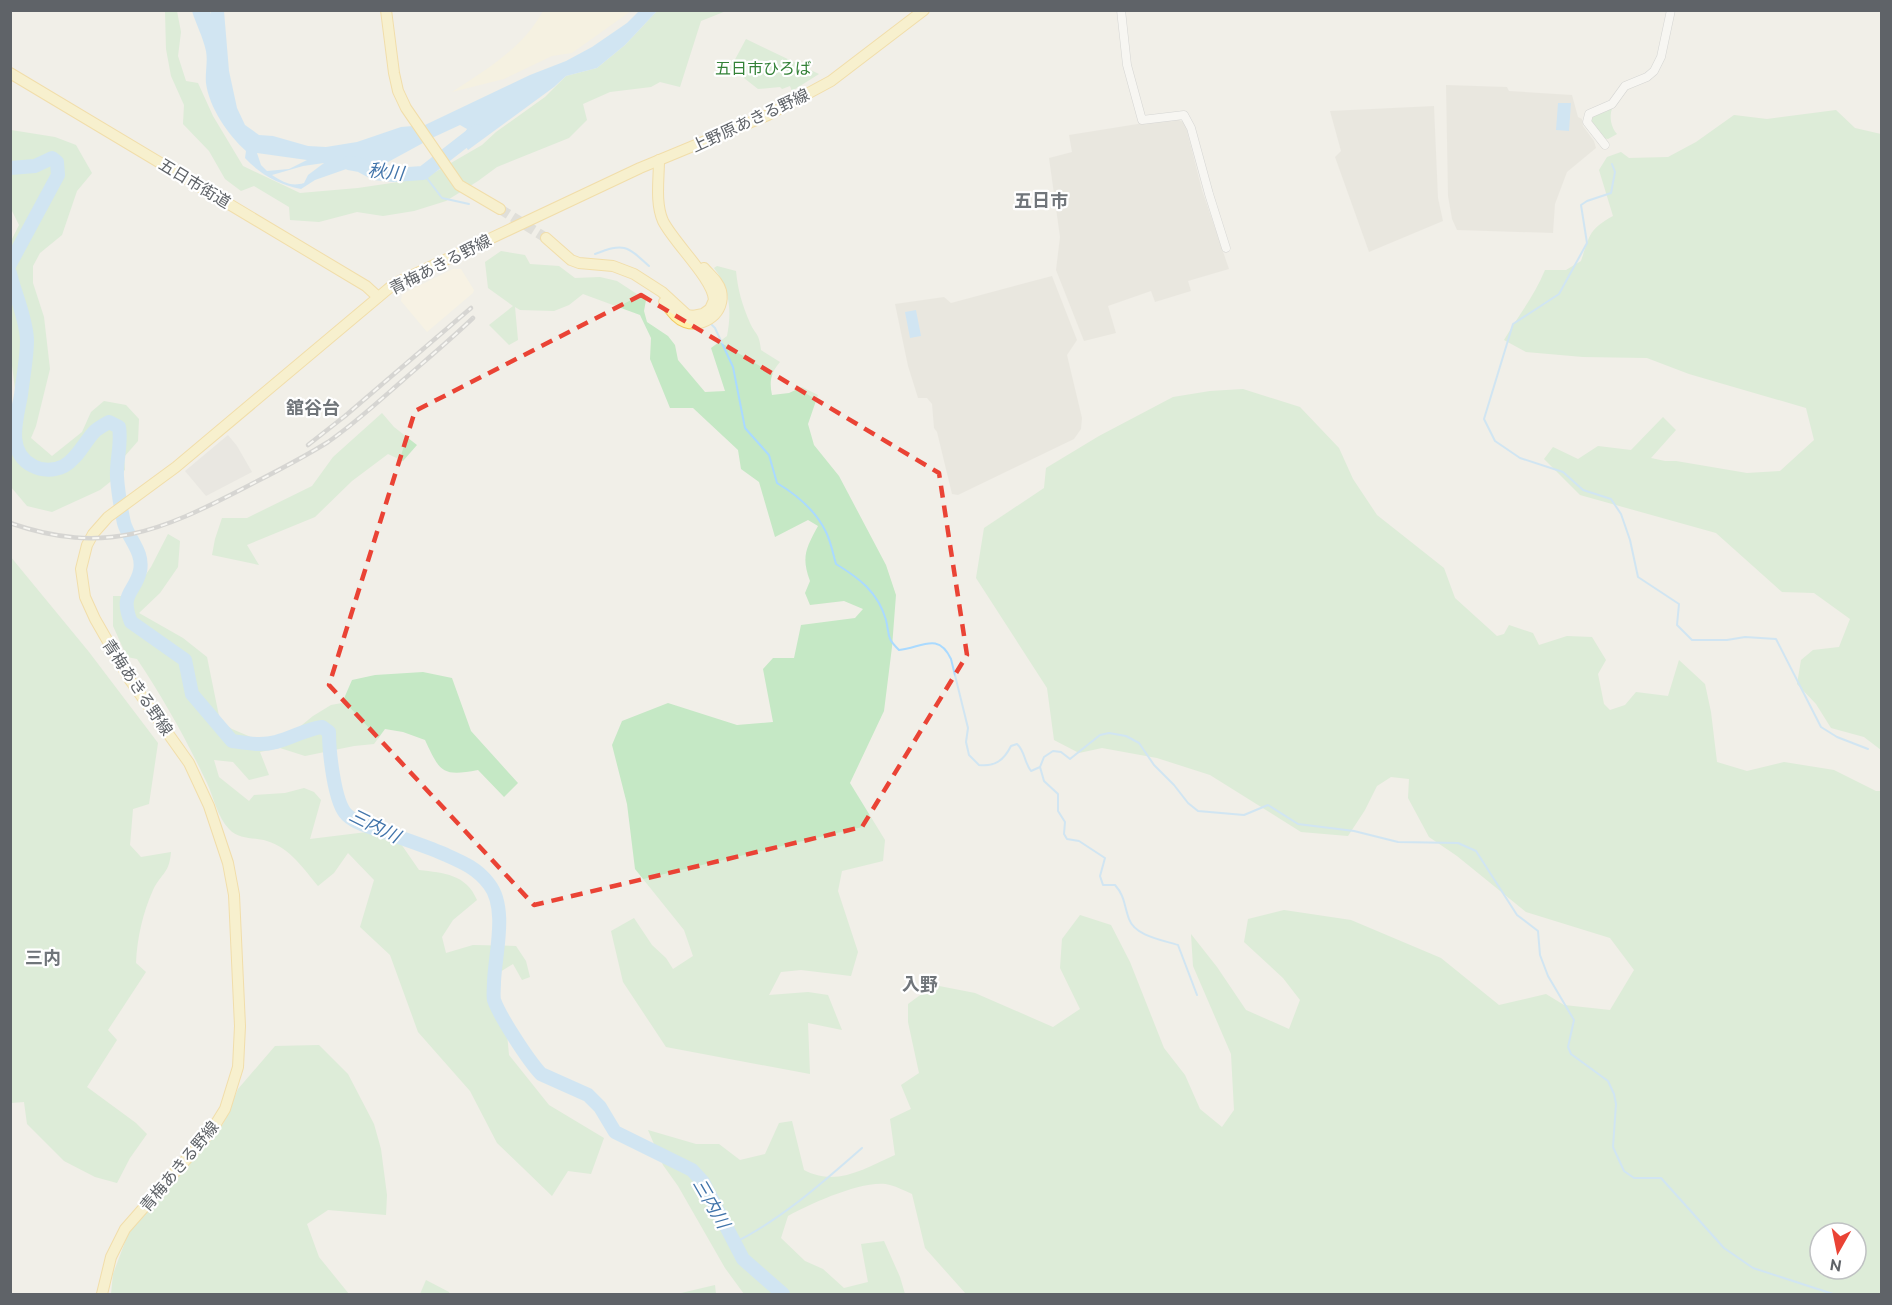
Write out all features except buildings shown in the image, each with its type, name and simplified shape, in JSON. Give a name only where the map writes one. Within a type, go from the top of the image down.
[{"type":"main road","points":[[386,10],[395,81],[409,114],[452,175],[466,190],[500,209]]},
{"type":"main road","name":"上野原あきる野線","points":[[659,160],[768,116],[816,90],[857,62],[924,10]]},
{"type":"main road","name":"五日市街道","points":[[10,73],[366,286],[378,297]]},
{"type":"main road","points":[[546,238],[571,260],[579,263],[613,266],[630,271],[645,280],[683,321],[700,323],[709,320],[716,314],[722,298],[718,284],[675,238],[663,221],[660,211],[659,160]]},
{"type":"main road","name":"青梅あきる野線","points":[[102,1294],[111,1257],[125,1229],[212,1130],[225,1109],[235,1080],[241,1041],[234,895],[228,863],[200,783],[189,763],[124,671],[85,597],[81,568],[87,545],[99,525],[176,467],[394,284],[537,215],[659,160]]},
{"type":"street","points":[[1121,10],[1127,65],[1142,120],[1184,115],[1191,128],[1226,248]]},
{"type":"street","points":[[1605,146],[1587,122],[1589,114],[1612,104],[1625,86],[1647,77],[1654,71],[1660,57],[1671,10]]},
{"type":"highlighted area","points":[[641,295],[939,473],[967,655],[862,827],[534,905],[329,685],[415,411]]},
{"type":"shaded area","points":[[1446,85],[1507,87],[1509,91],[1572,95],[1578,117],[1582,119],[1583,126],[1594,141],[1596,148],[1567,172],[1555,204],[1553,233],[1457,230],[1452,219],[1448,196]]},
{"type":"shaded area","points":[[1434,106],[1438,198],[1443,221],[1369,252],[1335,157],[1341,151],[1330,111]]},
{"type":"shaded area","points":[[1175,118],[1185,123],[1202,190],[1229,269],[1188,281],[1191,291],[1155,302],[1151,291],[1108,306],[1116,333],[1084,341],[1056,270],[1060,237],[1049,158],[1072,152],[1069,135]]},
{"type":"shaded area","points":[[453,269],[461,269],[474,290],[473,293],[427,332],[401,301],[402,294]]},
{"type":"shaded area","points":[[1052,276],[1077,340],[1067,355],[1082,418],[1081,429],[1074,439],[958,495],[952,494],[937,432],[934,428],[932,404],[927,398],[918,398],[908,366],[895,304],[944,297],[951,303]]},
{"type":"shaded area","points":[[228,435],[252,472],[206,496],[185,471]]},
{"type":"green space","points":[[165,11],[177,11],[181,32],[178,56],[186,81],[198,83],[213,116],[243,166],[300,193],[358,188],[425,178],[482,145],[496,132],[545,97],[566,76],[597,68],[625,45],[657,11],[726,11],[701,21],[680,87],[660,82],[651,87],[610,92],[583,104],[587,120],[569,138],[497,167],[446,201],[414,211],[383,216],[357,212],[319,222],[290,220],[289,207],[254,186],[241,191],[225,179],[209,151],[183,124],[184,105],[171,76],[166,49]]},
{"type":"green space","name":"五日市ひろば","points":[[746,39],[819,74],[792,91],[790,86],[782,89],[780,87],[758,89],[744,78],[743,74],[731,67]]},
{"type":"green space","points":[[1611,104],[1611,122],[1617,134],[1608,139],[1603,138],[1590,121],[1592,114]]},
{"type":"green space","points":[[1836,110],[1855,128],[1881,134],[1881,750],[1864,737],[1831,728],[1816,704],[1797,684],[1801,660],[1813,650],[1839,647],[1850,619],[1814,593],[1782,592],[1716,533],[1580,495],[1544,459],[1553,447],[1578,459],[1598,446],[1631,450],[1663,417],[1676,430],[1651,458],[1747,473],[1780,471],[1814,440],[1806,408],[1689,374],[1647,358],[1583,357],[1526,352],[1504,340],[1545,270],[1566,270],[1581,261],[1591,234],[1599,225],[1613,216],[1599,170],[1607,157],[1621,152],[1629,158],[1668,157],[1696,142],[1734,115],[1767,119]]},
{"type":"green space","points":[[11,130],[55,137],[76,145],[92,173],[77,191],[62,235],[40,253],[33,266],[33,283],[44,317],[50,369],[31,438],[52,456],[82,432],[91,412],[104,401],[126,405],[139,419],[138,441],[124,457],[125,470],[100,490],[52,512],[27,506],[11,487],[11,407],[16,397],[10,350],[10,243],[19,225],[11,209]]},
{"type":"green space","points":[[501,251],[525,255],[530,264],[559,266],[575,278],[600,277],[617,281],[646,300],[644,311],[647,322],[668,336],[675,345],[678,360],[705,392],[725,391],[711,348],[727,336],[729,309],[726,292],[714,268],[717,266],[736,271],[743,303],[758,337],[761,350],[780,362],[772,377],[772,395],[789,393],[802,387],[818,395],[808,424],[814,445],[839,476],[886,565],[896,595],[884,711],[850,783],[885,840],[883,861],[842,871],[838,891],[858,952],[851,976],[801,970],[781,972],[769,995],[808,992],[828,995],[842,1030],[808,1023],[810,1074],[666,1047],[623,982],[611,931],[634,918],[652,945],[666,958],[673,969],[693,956],[684,930],[635,869],[627,804],[612,745],[622,721],[668,703],[737,725],[773,722],[763,669],[773,658],[794,658],[801,625],[855,618],[863,609],[844,601],[810,605],[805,593],[810,581],[805,559],[818,526],[808,520],[775,537],[759,482],[741,469],[738,450],[693,408],[670,408],[650,359],[651,338],[640,315],[583,294],[569,305],[554,311],[520,310],[515,307],[518,340],[509,345],[489,325],[513,306],[488,288],[485,262]]},
{"type":"green space","points":[[1243,389],[1300,407],[1339,448],[1353,479],[1377,515],[1444,568],[1455,598],[1497,636],[1504,634],[1509,625],[1533,633],[1539,645],[1567,636],[1592,637],[1606,660],[1598,674],[1604,704],[1610,710],[1625,705],[1636,692],[1668,696],[1679,660],[1705,684],[1717,762],[1747,771],[1784,762],[1834,770],[1876,791],[1881,791],[1881,1294],[966,1294],[925,1248],[912,1194],[893,1186],[880,1184],[838,1193],[788,1216],[781,1238],[805,1261],[823,1269],[844,1288],[868,1282],[861,1244],[884,1241],[905,1294],[744,1294],[725,1268],[678,1186],[663,1165],[648,1130],[696,1144],[719,1144],[740,1160],[765,1154],[779,1123],[792,1121],[804,1170],[827,1177],[850,1174],[895,1155],[890,1119],[911,1109],[901,1085],[919,1073],[908,1022],[908,1004],[934,985],[975,993],[1053,1027],[1080,1009],[1060,968],[1062,939],[1080,915],[1111,925],[1130,962],[1164,1048],[1185,1075],[1200,1109],[1222,1127],[1234,1110],[1231,1054],[1193,966],[1191,934],[1246,1010],[1289,1029],[1300,1000],[1283,978],[1244,942],[1248,919],[1284,910],[1351,920],[1441,958],[1499,1005],[1546,994],[1564,1005],[1610,1010],[1634,970],[1610,938],[1526,912],[1457,856],[1429,837],[1408,798],[1409,779],[1391,777],[1377,786],[1348,836],[1301,832],[1210,775],[1157,758],[1102,748],[1079,753],[1054,740],[1047,688],[976,578],[984,528],[1044,488],[1046,468],[1099,436],[1173,397]]},
{"type":"green space","points":[[382,413],[394,427],[417,445],[403,461],[388,454],[352,481],[315,517],[247,545],[259,565],[212,555],[222,518],[247,518],[312,486],[333,457]]},
{"type":"green space","points":[[168,534],[180,541],[178,567],[160,593],[139,613],[183,638],[207,657],[220,721],[232,729],[260,741],[286,738],[313,716],[331,705],[342,703],[352,680],[375,675],[423,672],[452,678],[471,731],[518,783],[504,797],[478,770],[457,773],[444,770],[425,740],[403,732],[385,729],[374,744],[305,756],[280,748],[260,752],[269,775],[249,780],[233,762],[214,760],[219,777],[249,801],[254,795],[285,793],[304,788],[314,792],[321,800],[310,839],[367,832],[401,844],[419,870],[453,876],[467,885],[477,900],[453,920],[442,937],[446,953],[473,945],[516,946],[526,961],[530,977],[522,980],[513,964],[492,977],[506,1023],[509,1055],[549,1105],[604,1138],[591,1174],[568,1171],[552,1196],[497,1143],[470,1091],[418,1032],[390,955],[360,927],[374,880],[348,853],[334,873],[318,886],[296,860],[283,849],[267,841],[237,835],[225,824],[175,720],[137,659],[127,657],[113,626],[113,596],[131,596],[151,567]]},
{"type":"green space","points":[[10,556],[89,652],[158,743],[149,804],[133,809],[130,845],[141,857],[171,852],[170,859],[167,869],[153,890],[141,925],[136,963],[146,972],[108,1030],[117,1040],[87,1087],[136,1123],[147,1134],[130,1158],[117,1183],[95,1177],[64,1161],[27,1124],[24,1102],[11,1103]]},
{"type":"green space","points":[[319,1045],[348,1074],[374,1124],[381,1149],[387,1195],[386,1215],[328,1210],[307,1224],[319,1257],[349,1294],[111,1294],[113,1274],[128,1234],[223,1124],[238,1089],[275,1046]]},
{"type":"green space","points":[[426,1280],[449,1292],[450,1294],[420,1294]]},
{"type":"green space","points":[[715,1285],[716,1294],[677,1294]]},
{"type":"sand","points":[[543,11],[631,11],[572,53],[552,56],[504,79],[452,92],[515,47]]},
{"type":"water","points":[[192,11],[210,11],[211,14],[211,11],[224,11],[229,71],[237,108],[245,125],[259,135],[273,136],[308,146],[326,147],[357,142],[401,127],[425,125],[530,75],[566,61],[592,47],[627,23],[639,11],[657,11],[625,45],[597,68],[566,76],[468,150],[461,139],[467,129],[460,125],[377,168],[352,167],[315,180],[301,189],[270,178],[251,164],[245,158],[246,151],[220,120],[208,92],[206,51]],"holes":[[[257,153],[307,160],[289,169],[267,171],[261,165]],[[324,163],[308,175],[304,183],[287,183],[272,175]]]},
{"type":"water","points":[[1558,103],[1571,103],[1569,131],[1556,130]]},
{"type":"water","points":[[916,310],[921,336],[910,338],[905,312]]},
{"type":"waterway","name":"秋川","points":[[349,163],[360,165],[375,173],[394,175],[423,173],[477,131]]},
{"type":"waterway","name":"三内川","points":[[10,168],[35,166],[52,158],[57,162],[58,175],[10,264]]},
{"type":"waterway","points":[[1612,164],[1615,172],[1611,193],[1581,205],[1587,243],[1559,294],[1513,324],[1484,419],[1495,441],[1520,458],[1563,472],[1583,490],[1611,499],[1621,514],[1630,540],[1638,577],[1679,604],[1677,625],[1692,640],[1727,640],[1745,637],[1776,639],[1821,727],[1837,737],[1868,749]]},
{"type":"waterway","points":[[423,173],[442,198],[469,204]]},
{"type":"waterway","points":[[595,254],[612,248],[624,248],[649,266]]},
{"type":"waterway","name":"三内川","points":[[10,273],[27,340],[15,434],[19,452],[24,460],[44,470],[56,469],[73,459],[99,428],[109,422],[119,427],[117,483],[124,523],[138,552],[141,564],[138,578],[127,599],[131,622],[185,660],[192,694],[232,741],[254,744],[270,743],[322,727],[329,732],[331,763],[336,788],[342,809],[347,815],[363,825],[425,846],[457,860],[484,878],[495,894],[499,918],[494,1000],[529,1059],[541,1074],[588,1095],[600,1107],[615,1132],[692,1170],[703,1182],[743,1259],[783,1294]]},
{"type":"waterway","points":[[711,324],[733,367],[745,428],[769,455],[777,483],[799,498],[817,517],[828,536],[836,564],[860,580],[873,594],[886,620],[890,639],[899,650],[928,643],[935,643],[946,650],[951,659],[968,728],[966,742],[969,755],[979,765],[998,762],[1011,746],[1017,744],[1031,771],[1040,767],[1044,757],[1053,751],[1061,752],[1070,759],[1100,735],[1109,733],[1126,736],[1139,743],[1154,765],[1198,811],[1244,815],[1268,805],[1298,824],[1354,831],[1398,842],[1458,843],[1476,851],[1517,915],[1538,931],[1540,955],[1548,976],[1574,1020],[1568,1047],[1571,1054],[1608,1081],[1616,1104],[1613,1147],[1624,1171],[1634,1178],[1661,1178],[1724,1248],[1753,1268],[1833,1294]]},
{"type":"waterway","points":[[1040,767],[1044,781],[1058,794],[1058,811],[1065,822],[1064,834],[1067,839],[1079,841],[1105,858],[1100,876],[1103,885],[1115,885],[1123,897],[1129,919],[1137,930],[1178,945],[1197,995]]},
{"type":"waterway","points":[[734,1243],[785,1212],[862,1148]]},
{"type":"tunnel","points":[[500,209],[546,238]]},
{"type":"railway","points":[[308,445],[471,308]]},
{"type":"railway","points":[[10,523],[44,533],[75,538],[104,538],[159,527],[186,516],[328,442],[366,413],[473,318]]},
{"type":"district","name":"五日市","points":[[1041,200]]},
{"type":"district","name":"舘谷台","points":[[313,407]]},
{"type":"district","name":"三内","points":[[43,957]]},
{"type":"district","name":"入野","points":[[920,984]]}]
